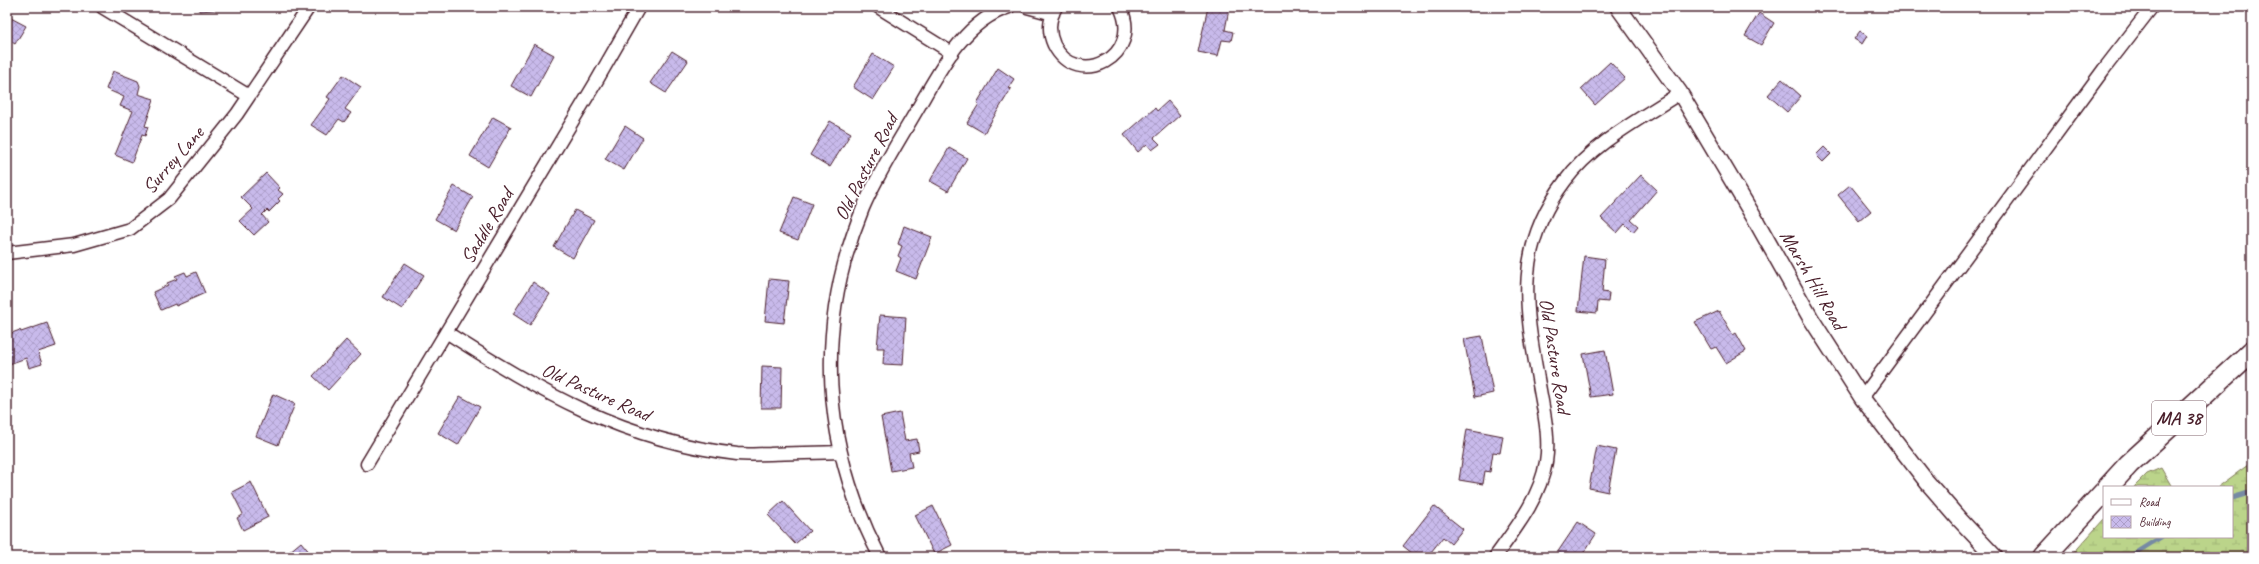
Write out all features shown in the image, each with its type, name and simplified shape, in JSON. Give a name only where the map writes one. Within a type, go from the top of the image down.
[{"type":"main road","name":"MA 38","points":[[2109,486],[2129,464],[2252,351]]},
{"type":"main road","points":[[2044,557],[2103,493]]},
{"type":"street","points":[[102,7],[250,96]]},
{"type":"street","name":"Surrey Lane","points":[[7,253],[74,245],[130,228],[169,199],[250,96],[309,7]]},
{"type":"street","name":"Saddle Road","points":[[367,464],[596,82],[639,7]]},
{"type":"street","points":[[878,7],[952,52]]},
{"type":"street","name":"Old Pasture Road","points":[[880,557],[856,505],[840,452],[835,428],[830,353],[834,308],[846,255],[864,206],[876,182],[952,52],[975,26],[996,11],[1009,7]]},
{"type":"street","points":[[1027,7],[1054,10],[1050,32],[1056,49],[1070,62],[1092,66],[1113,58],[1124,43],[1126,24],[1120,7]]},
{"type":"street","name":"Marsh Hill Road","points":[[1618,7],[1680,93],[1755,219],[1810,318],[1862,398],[1928,482],[1960,520],[1995,557]]},
{"type":"street","points":[[1862,398],[2104,69],[2152,7]]},
{"type":"street","name":"Old Pasture Road","points":[[1495,557],[1527,512],[1541,479],[1546,462],[1546,425],[1527,317],[1527,281],[1533,242],[1552,200],[1565,180],[1607,141],[1680,93]]},
{"type":"street","name":"Old Pasture Road","points":[[446,332],[514,375],[548,394],[614,425],[650,436],[680,444],[738,454],[840,452]]},
{"type":"green space","points":[[2252,462],[2252,557],[2070,557],[2103,520],[2103,538],[2233,538],[2233,486],[2219,486]]},
{"type":"green space","points":[[2161,468],[2171,486],[2135,486],[2147,474]]},
{"type":"building","points":[[199,7],[228,7],[228,9],[199,11]]},
{"type":"building","points":[[1208,7],[1229,9],[1225,30],[1233,32],[1231,41],[1222,40],[1218,56],[1198,52]]},
{"type":"building","points":[[1759,13],[1774,23],[1761,45],[1745,36]]},
{"type":"building","points":[[7,16],[26,26],[15,44],[7,39]]},
{"type":"building","points":[[1860,31],[1867,36],[1862,44],[1854,39]]},
{"type":"building","points":[[534,44],[554,55],[531,97],[511,86]]},
{"type":"building","points":[[672,51],[688,61],[666,93],[650,83]]},
{"type":"building","points":[[873,54],[894,67],[873,100],[853,87]]},
{"type":"building","points":[[1610,62],[1625,78],[1595,105],[1581,89]]},
{"type":"building","points":[[998,68],[1014,79],[1008,88],[1011,89],[984,133],[967,123]]},
{"type":"building","points":[[113,71],[138,81],[140,86],[138,94],[154,99],[145,126],[148,127],[145,136],[142,135],[132,162],[115,155],[133,111],[120,106],[124,97],[106,89]]},
{"type":"building","points":[[343,75],[361,87],[345,109],[351,113],[344,122],[339,119],[327,135],[311,125],[330,99],[327,97]]},
{"type":"building","points":[[1782,79],[1801,96],[1787,112],[1768,95]]},
{"type":"building","points":[[1168,101],[1180,115],[1154,138],[1160,144],[1152,150],[1147,144],[1138,152],[1124,135],[1155,108],[1157,111]]},
{"type":"building","points":[[493,117],[511,127],[488,167],[470,156]]},
{"type":"building","points":[[830,121],[851,133],[830,167],[810,155]]},
{"type":"building","points":[[625,126],[643,138],[624,170],[605,159]]},
{"type":"building","points":[[1824,147],[1831,154],[1823,162],[1816,155]]},
{"type":"building","points":[[949,148],[967,158],[948,191],[930,181]]},
{"type":"building","points":[[266,173],[280,188],[278,190],[283,194],[278,199],[280,201],[269,212],[267,210],[262,215],[268,222],[254,235],[240,221],[253,209],[241,197]]},
{"type":"building","points":[[1641,175],[1657,190],[1631,220],[1638,226],[1633,232],[1625,224],[1617,233],[1601,218]]},
{"type":"building","points":[[1850,185],[1871,211],[1859,221],[1838,195]]},
{"type":"building","points":[[454,186],[473,197],[454,230],[435,219]]},
{"type":"building","points":[[794,197],[812,204],[798,240],[779,233]]},
{"type":"building","points":[[575,210],[594,220],[573,258],[554,247]]},
{"type":"building","points":[[904,226],[932,237],[916,279],[896,271],[901,258],[898,256],[902,246],[898,244]]},
{"type":"building","points":[[1584,256],[1605,259],[1602,292],[1609,293],[1608,302],[1598,301],[1597,313],[1578,311]]},
{"type":"building","points":[[405,263],[424,275],[402,309],[383,297]]},
{"type":"building","points":[[185,272],[187,276],[196,272],[205,293],[176,306],[175,304],[161,310],[153,292],[168,285],[167,283],[177,279],[175,276]]},
{"type":"building","points":[[769,279],[789,281],[784,323],[765,321]]},
{"type":"building","points":[[533,282],[550,294],[530,325],[513,314]]},
{"type":"building","points":[[1719,311],[1733,335],[1736,333],[1746,351],[1726,363],[1716,347],[1711,349],[1695,322]]},
{"type":"building","points":[[880,315],[906,317],[903,365],[883,364],[884,348],[877,348]]},
{"type":"building","points":[[47,323],[56,346],[38,352],[42,364],[29,368],[26,358],[9,364],[7,357],[9,334],[20,330],[21,332]]},
{"type":"building","points":[[1482,336],[1493,393],[1475,397],[1464,339]]},
{"type":"building","points":[[346,340],[361,354],[328,390],[313,376]]},
{"type":"building","points":[[1605,350],[1613,394],[1591,397],[1583,354]]},
{"type":"building","points":[[762,366],[782,367],[781,408],[761,408]]},
{"type":"building","points":[[273,394],[295,404],[278,445],[256,436]]},
{"type":"building","points":[[460,396],[480,407],[458,445],[438,433]]},
{"type":"building","points":[[900,413],[905,441],[917,439],[919,451],[909,453],[912,467],[891,471],[881,417]]},
{"type":"building","points":[[1467,429],[1503,436],[1500,453],[1493,452],[1490,472],[1485,471],[1483,484],[1459,480]]},
{"type":"building","points":[[1597,446],[1616,450],[1608,492],[1589,488]]},
{"type":"building","points":[[251,482],[268,517],[243,530],[237,518],[243,514],[232,492]]},
{"type":"building","points":[[783,501],[810,531],[795,544],[768,515]]},
{"type":"building","points":[[933,506],[952,545],[934,554],[915,515]]},
{"type":"building","points":[[1434,506],[1463,529],[1451,544],[1443,537],[1427,557],[1417,557],[1403,546]]},
{"type":"building","points":[[1578,522],[1596,534],[1581,557],[1563,557],[1557,553]]},
{"type":"building","points":[[301,542],[311,554],[308,557],[283,557]]},
{"type":"waterway","points":[[2233,498],[2252,492]]},
{"type":"waterway","points":[[2129,557],[2159,538]]}]
